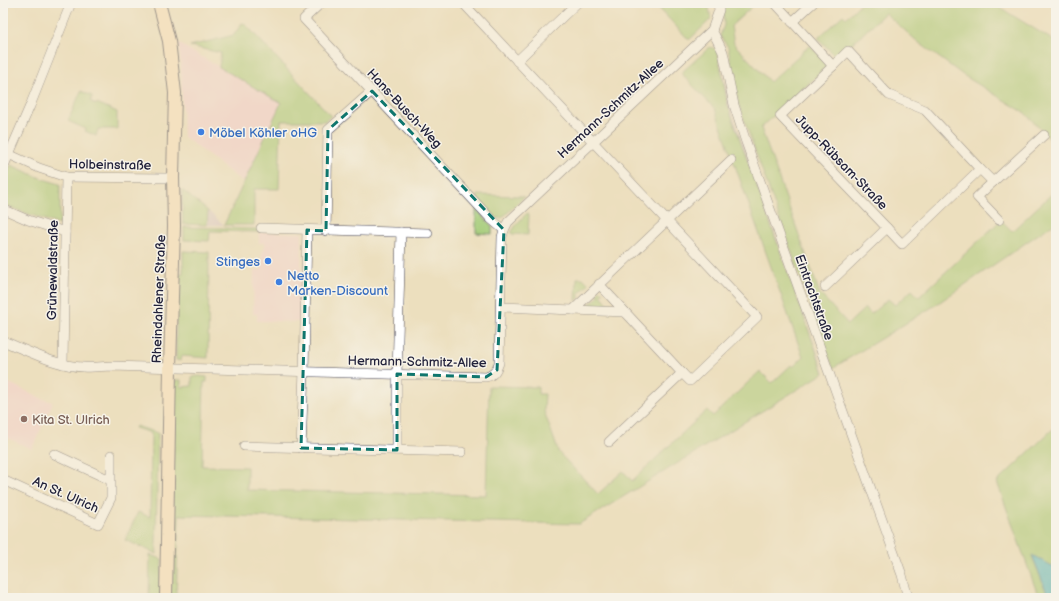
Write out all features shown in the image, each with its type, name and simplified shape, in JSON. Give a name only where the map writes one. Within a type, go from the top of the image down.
[{"type":"main road","name":"Rheindahlener Straße","points":[[159,3],[169,41],[175,93],[173,177],[174,232],[166,598]]},
{"type":"street","points":[[3,168],[6,153],[30,106],[71,3]]},
{"type":"street","name":"Hans-Busch-Weg","points":[[321,3],[304,18],[491,219],[504,230]]},
{"type":"street","points":[[463,3],[757,317],[690,381],[599,284]]},
{"type":"street","points":[[517,61],[577,3]]},
{"type":"street","points":[[712,30],[719,10],[718,3]]},
{"type":"street","points":[[775,3],[833,66]]},
{"type":"street","points":[[792,22],[813,3]]},
{"type":"street","name":"Hermann-Schmitz-Allee","points":[[3,341],[63,364],[83,367],[112,366],[486,377],[492,375],[497,370],[499,363],[502,237],[508,222],[712,30]]},
{"type":"street","name":"Eintrachtstraße","points":[[712,30],[723,52],[734,105],[746,142],[878,507],[902,575],[908,598]]},
{"type":"street","name":"Jupp-Rübsam-Straße","points":[[980,169],[902,244],[780,116],[848,52],[889,95],[925,110],[993,182]]},
{"type":"street","points":[[326,230],[328,130],[372,91]]},
{"type":"street","points":[[999,220],[977,197],[1044,135]]},
{"type":"street","name":"Holbeinstraße","points":[[6,153],[38,168],[66,177],[173,177]]},
{"type":"street","points":[[573,310],[731,160]]},
{"type":"street","name":"Grünewaldstraße","points":[[63,364],[66,177]]},
{"type":"street","points":[[3,209],[28,220],[65,232]]},
{"type":"street","points":[[261,228],[428,233]]},
{"type":"street","name":"Jupp-Rübsam-Straße","points":[[825,287],[887,228]]},
{"type":"street","points":[[301,448],[307,230]]},
{"type":"street","points":[[397,450],[397,374],[401,232]]},
{"type":"street","points":[[501,307],[625,312]]},
{"type":"street","points":[[609,442],[682,373]]},
{"type":"street","points":[[244,446],[462,452]]},
{"type":"street","points":[[54,454],[110,480]]},
{"type":"street","name":"An St. Ulrich","points":[[3,480],[98,524],[111,498],[110,480],[112,455]]},
{"type":"highlighted area","points":[[372,91],[504,230],[497,370],[486,377],[397,374],[397,450],[301,448],[307,230],[326,231],[328,130]]},
{"type":"shaded area","points":[[178,43],[281,103],[244,183],[183,136],[181,66]]},
{"type":"shaded area","points":[[718,53],[734,117],[825,373],[728,106]]},
{"type":"shaded area","points":[[208,211],[224,225],[207,225]]},
{"type":"shaded area","points":[[259,232],[302,233],[300,322],[257,321],[257,314],[253,314],[254,270],[261,270],[262,251],[264,251],[264,243],[259,243]]},
{"type":"shaded area","name":"Kita St. Ulrich","points":[[3,380],[43,399],[53,402],[32,449],[3,436]]},
{"type":"green space","points":[[654,3],[708,3],[711,19],[689,40]]},
{"type":"green space","points":[[723,3],[756,3],[731,26],[734,44],[770,82],[810,45],[829,65],[761,128],[820,294],[848,324],[865,308],[871,314],[888,299],[895,305],[912,290],[919,297],[1001,220],[1012,231],[1056,190],[1056,222],[934,306],[833,368],[738,103],[728,47],[720,36],[724,25]]},
{"type":"green space","points":[[861,3],[996,3],[1007,12],[1056,42],[1056,146],[1025,113],[963,75],[918,42],[885,13],[837,58],[818,38],[843,15],[846,18]]},
{"type":"green space","points":[[242,23],[245,24],[331,116],[325,121],[281,121],[279,189],[254,189],[254,225],[224,225],[281,103],[219,67],[221,53],[190,46],[234,35]]},
{"type":"green space","points":[[710,47],[715,49],[718,53],[728,106],[824,373],[579,524],[179,515],[176,598],[170,598],[175,380],[181,380],[181,387],[192,386],[192,377],[207,377],[207,382],[204,382],[202,466],[247,467],[247,490],[486,495],[489,386],[538,387],[538,394],[545,394],[544,411],[559,453],[598,494],[623,471],[632,481],[707,410],[713,416],[760,371],[772,383],[791,365],[793,367],[803,357],[715,109],[681,73]]},
{"type":"green space","points":[[81,91],[92,96],[91,102],[96,105],[97,103],[117,112],[117,129],[98,129],[96,136],[85,131],[86,129],[68,121]]},
{"type":"green space","points":[[11,165],[43,179],[60,184],[60,225],[3,204],[3,183]]},
{"type":"green space","points":[[182,190],[208,211],[207,225],[183,224]]},
{"type":"green space","points":[[478,195],[524,197],[502,218],[495,218],[477,199]]},
{"type":"green space","points":[[476,209],[492,226],[492,234],[476,233]]},
{"type":"green space","points":[[527,213],[529,215],[528,235],[512,234],[511,233],[516,225]]},
{"type":"green space","points":[[184,227],[259,229],[259,232],[210,231],[209,241],[184,240]]},
{"type":"green space","points":[[183,251],[209,252],[208,358],[182,356],[181,361],[176,360],[176,296],[179,274],[183,273]]},
{"type":"green space","points":[[577,278],[583,278],[589,284],[578,294],[580,297],[576,301]]},
{"type":"green space","points":[[600,290],[603,292],[601,295],[610,306],[613,304],[616,307],[583,306],[586,304],[589,305],[599,296],[597,293]]},
{"type":"green space","points":[[136,426],[158,433],[157,554],[125,540],[138,512],[150,517],[151,433],[135,428]]},
{"type":"green space","points":[[1056,426],[1056,568],[1032,556],[1049,598],[1039,598],[997,482]]},
{"type":"green space","points":[[150,555],[162,559],[161,598],[149,598]]},
{"type":"water","points":[[1032,555],[1056,568],[1056,591],[1051,598],[1049,598]]},
{"type":"place","name":"Möbel Köhler oHG","points":[[201,132]]},
{"type":"place","name":"Stinges","points":[[268,261]]},
{"type":"place","name":"Netto Marken-Discount","points":[[279,282]]},
{"type":"place","name":"Kita St. Ulrich","points":[[24,419]]}]
